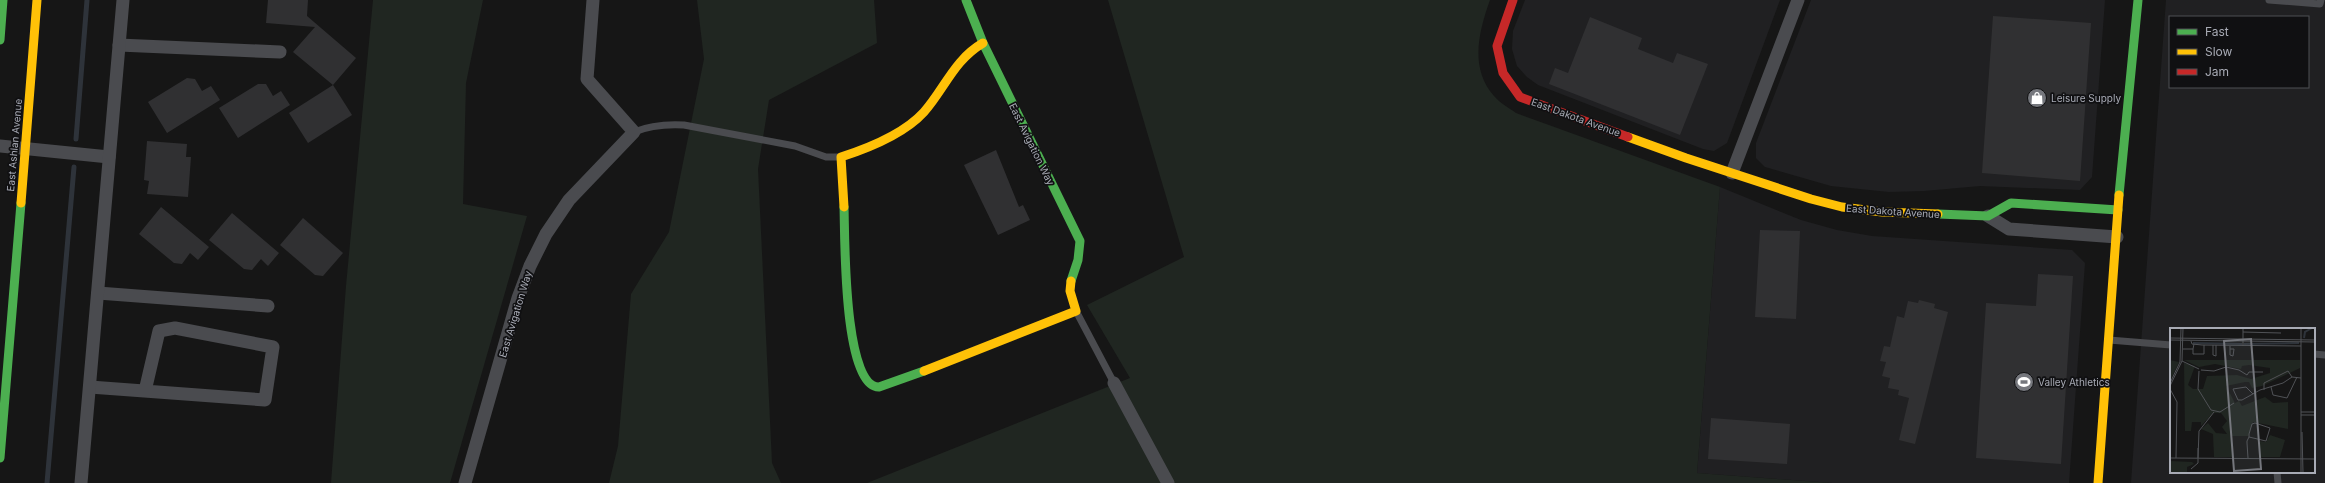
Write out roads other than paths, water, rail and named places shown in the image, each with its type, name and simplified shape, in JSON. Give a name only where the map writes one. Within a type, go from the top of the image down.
[{"type":"street","points":[[0,40],[4,0]]},
{"type":"street","name":"East Ashlan Avenue","points":[[0,458],[37,0]]},
{"type":"street","points":[[80,483],[90,387],[123,0]]},
{"type":"street","points":[[593,0],[587,79],[634,132]]},
{"type":"street","name":"East Avigation Way","points":[[966,0],[983,43],[1080,241],[1081,252],[1070,280],[1070,298],[1076,311]]},
{"type":"street","name":"East Dakota Avenue","points":[[1513,0],[1496,46],[1503,73],[1520,97],[1732,174],[1842,207],[1882,212],[1988,216],[2009,229],[2117,237]]},
{"type":"street","points":[[1732,174],[1798,0]]},
{"type":"street","points":[[2098,483],[2118,210],[2138,0]]},
{"type":"street","points":[[983,43],[971,49],[962,57],[924,112],[914,122],[841,157],[850,328],[854,350],[864,381],[874,387],[886,386],[1076,311]]},
{"type":"street","points":[[119,45],[280,52]]},
{"type":"street","name":"East Avigation Way","points":[[466,483],[518,298],[530,266],[546,234],[569,200],[634,132]]},
{"type":"street","points":[[0,146],[25,150],[109,157]]},
{"type":"street","points":[[1988,216],[2011,203],[2118,210]]},
{"type":"street","points":[[98,293],[268,306]]},
{"type":"street","points":[[90,387],[265,400],[273,347],[174,328],[159,331],[145,391]]},
{"type":"street","name":"East Avigation Way","points":[[1114,383],[1168,483]]},
{"type":"lane","points":[[2269,0],[2320,4],[2321,0]]},
{"type":"lane","name":"East Avigation Way","points":[[634,132],[648,126],[665,124],[684,125],[795,146],[826,157],[841,157]]},
{"type":"lane","name":"East Avigation Way","points":[[1076,311],[1114,383]]},
{"type":"lane","points":[[2109,340],[2170,344]]},
{"type":"lane","points":[[2315,354],[2325,355]]},
{"type":"lane","points":[[2276,473],[2278,483]]},
{"type":"waterway","points":[[76,139],[87,0]]},
{"type":"waterway","points":[[47,483],[74,167]]},
{"type":"place","name":"Leisure Supply","points":[[2037,98]]},
{"type":"place","name":"Valley Athletics","points":[[2024,382]]}]
